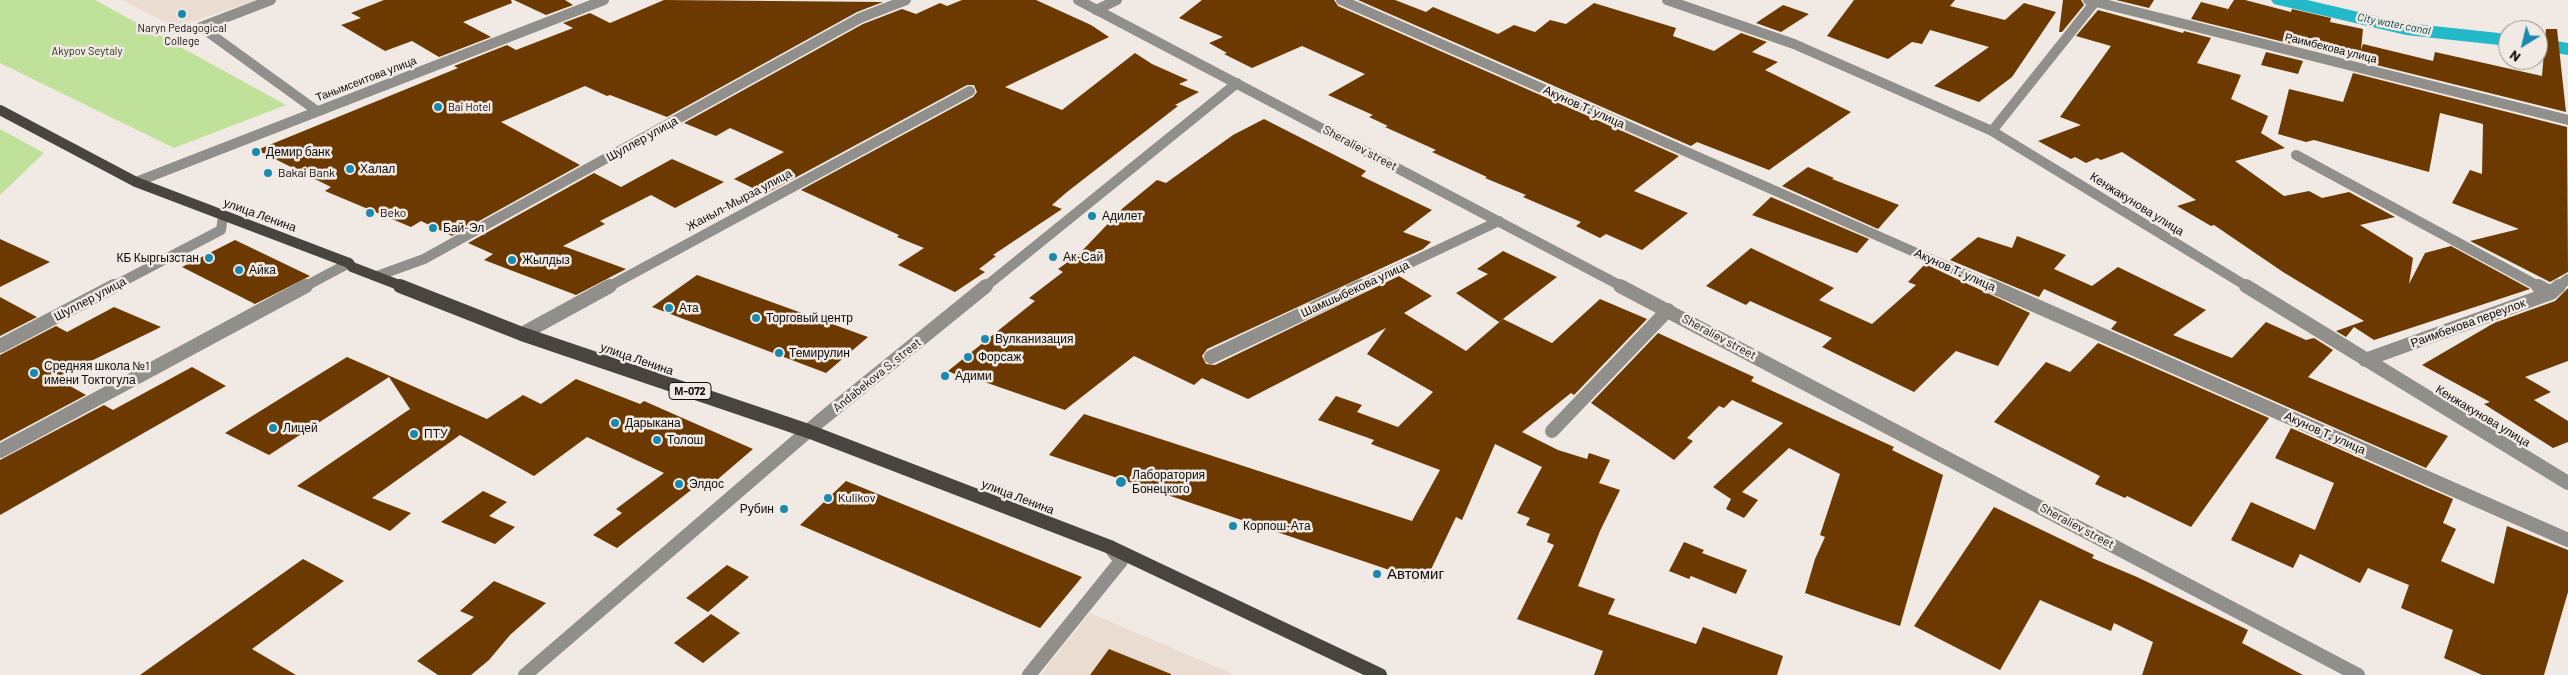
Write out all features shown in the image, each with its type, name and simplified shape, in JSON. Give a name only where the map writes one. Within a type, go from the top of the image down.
[{"type":"main road","name":"улица Ленина","points":[[0,110],[136,182],[349,263],[352,267],[522,334],[808,431],[1110,547],[1380,675]]},
{"type":"street","points":[[271,0],[200,28],[317,111]]},
{"type":"street","name":"Танымсеитова улица","points":[[136,182],[604,0]]},
{"type":"street","name":"Шуллер улица","points":[[377,276],[424,259],[860,18],[906,0]]},
{"type":"street","name":"Sheraliev street","points":[[1078,0],[2358,675]]},
{"type":"street","points":[[1096,10],[1117,0]]},
{"type":"street","name":"Акунов Т. улица","points":[[1341,0],[2568,540]]},
{"type":"street","name":"Кенжакунова улица","points":[[1667,0],[1794,44],[1992,131],[2568,484]]},
{"type":"street","points":[[1992,131],[2091,1]]},
{"type":"street","name":"Раимбекова улица","points":[[2091,1],[2568,120]]},
{"type":"street","name":"Andabekova S. street","points":[[525,675],[808,431],[1237,83]]},
{"type":"street","name":"Жаныл-Мырза улица","points":[[522,334],[970,91]]},
{"type":"street","points":[[2296,156],[2551,293]]},
{"type":"street","name":"Шуллер улица","points":[[0,346],[221,230],[223,216]]},
{"type":"street","name":"Шамшыбекова улица","points":[[1211,356],[1499,221]]},
{"type":"street","points":[[0,451],[349,263]]},
{"type":"street","name":"Раимбекова переулок","points":[[2365,360],[2551,293],[2568,279]]},
{"type":"street","points":[[1552,431],[1668,310]]},
{"type":"street","points":[[1029,675],[1121,561],[1110,547]]},
{"type":"shaded area","name":"Naryn Pedagogical College","points":[[122,0],[257,0],[175,27]]},
{"type":"shaded area","points":[[1090,613],[1235,675],[1040,675]]},
{"type":"green space","name":"Akypov Seytaly","points":[[0,0],[95,0],[286,105],[174,148],[0,63]]},
{"type":"green space","points":[[0,129],[44,153],[0,195]]},
{"type":"building","points":[[384,0],[511,0],[512,3],[463,22],[491,37],[439,57],[412,41],[385,51],[341,25],[361,18],[351,13]]},
{"type":"building","points":[[514,0],[565,0],[573,5],[546,15]]},
{"type":"building","points":[[664,0],[883,2],[857,12],[667,117],[610,95],[607,96],[585,86],[501,122],[580,165],[452,236],[421,221],[411,227],[325,191],[331,187],[257,150],[458,68],[454,66],[507,45],[516,50],[573,28],[563,23],[590,13],[610,23]]},
{"type":"building","points":[[962,0],[1036,0],[1091,25],[1109,37],[1005,87],[1062,110],[1135,53],[1152,64],[1188,80],[1179,84],[1199,92],[1175,105],[1178,106],[1067,192],[1052,205],[1062,209],[993,255],[996,256],[979,269],[985,272],[955,292],[898,265],[924,248],[897,237],[899,235],[801,190],[973,97],[977,92],[974,85],[967,85],[765,194],[734,179],[784,152],[730,128],[716,136],[684,123],[863,24],[902,9],[916,14],[940,3],[947,6]]},
{"type":"building","points":[[1202,0],[1334,0],[1338,6],[1679,156],[1634,191],[1688,213],[1642,250],[1606,234],[1600,238],[1576,226],[1581,222],[1523,197],[1526,195],[1485,178],[1487,177],[1432,152],[1436,150],[1385,127],[1388,126],[1369,117],[1373,115],[1328,95],[1365,74],[1302,46],[1252,68],[1224,54],[1227,53],[1209,43],[1223,37],[1179,18]]},
{"type":"building","points":[[1358,0],[1395,0],[1426,12],[1433,7],[1498,34],[1514,25],[1535,32],[1550,20],[1566,24],[1594,3],[1676,28],[1673,36],[1714,51],[1741,33],[1767,42],[1752,52],[1778,62],[1765,70],[1851,112],[1769,170],[1697,142],[1691,146]]},
{"type":"building","points":[[1854,0],[1955,0],[1950,6],[2005,20],[2024,3],[2056,12],[2012,77],[1979,102],[1934,86],[1989,47],[1930,30],[1922,44],[1912,42],[1888,59],[1827,36]]},
{"type":"building","points":[[2063,0],[2081,0],[2084,5],[2062,32],[2059,32]]},
{"type":"building","points":[[2116,0],[2154,0],[2149,8]]},
{"type":"building","points":[[2234,0],[2245,0],[2291,12],[2292,9],[2331,18],[2330,22],[2363,29],[2361,50],[2363,44],[2433,61],[2435,52],[2498,66],[2498,70],[2515,70],[2542,76],[2543,70],[2548,70],[2548,29],[2557,29],[2566,112],[2191,19],[2201,2],[2228,9],[2223,17]]},
{"type":"building","points":[[1783,5],[1809,14],[1781,32],[1756,23]]},
{"type":"building","points":[[2098,10],[2183,33],[2184,31],[2211,38],[2197,63],[2241,75],[2231,99],[2268,116],[2261,133],[2285,148],[2235,161],[2284,196],[2309,191],[2322,198],[2349,192],[2395,217],[2360,225],[2413,258],[2409,284],[2425,253],[2451,246],[2530,289],[2374,340],[2354,327],[2346,337],[2336,331],[2364,321],[2283,272],[2214,225],[2211,226],[2177,206],[2196,200],[2122,152],[2101,160],[2097,158],[2086,163],[2075,157],[2071,159],[2038,141],[2081,125],[2060,117],[2111,46],[2076,36]]},
{"type":"building","points":[[2266,52],[2303,61],[2298,74],[2261,65]]},
{"type":"building","points":[[2353,73],[2567,127],[2568,272],[2550,282],[2470,241],[2519,229],[2452,203],[2470,170],[2482,174],[2483,124],[2440,113],[2429,172],[2314,140],[2306,142],[2278,134],[2289,89],[2343,102]]},
{"type":"building","points":[[1264,119],[1366,171],[1361,176],[1432,210],[1403,232],[1431,242],[1423,249],[1207,349],[1202,356],[1206,364],[1215,365],[1399,276],[1432,296],[1404,313],[1466,351],[1503,319],[1552,343],[1600,299],[1647,319],[1574,395],[1571,393],[1522,432],[1558,450],[1587,459],[1589,453],[1610,460],[1599,483],[1620,490],[1600,531],[1578,586],[1615,599],[1608,614],[1696,644],[1703,627],[1783,656],[1777,675],[1594,675],[1603,651],[1517,619],[1554,545],[1547,542],[1550,534],[1526,525],[1530,518],[1517,513],[1542,467],[1495,444],[1462,520],[1456,517],[1425,582],[1049,455],[1084,414],[1412,521],[1440,470],[1371,444],[1374,440],[1318,420],[1336,396],[1362,405],[1357,412],[1398,427],[1433,392],[1367,354],[1386,328],[1248,399],[1202,378],[1194,385],[1134,356],[1065,410],[976,379],[972,382],[948,371],[1035,301],[1029,298],[1063,272],[1058,269],[1079,254],[1123,208],[1157,180],[1166,183],[1233,135]]},
{"type":"building","points":[[672,159],[724,182],[675,208],[651,195],[600,221],[605,224],[563,246],[626,269],[576,295],[484,260],[493,254],[468,243],[594,173],[621,187]]},
{"type":"building","points":[[1808,167],[1834,178],[1832,179],[1899,205],[1878,229],[1782,186]]},
{"type":"building","points":[[1771,197],[1869,239],[1857,253],[1752,215]]},
{"type":"building","points":[[2017,236],[2066,255],[2054,269],[2092,286],[2118,267],[2206,310],[2173,335],[2232,358],[2266,322],[2306,340],[2314,338],[2333,350],[2308,377],[2448,436],[2426,468],[2111,329],[2117,322],[2044,289],[2039,297],[1950,260],[1978,237],[2012,248]]},
{"type":"building","points":[[0,239],[50,262],[0,287]]},
{"type":"building","points":[[235,240],[310,276],[255,304],[182,267]]},
{"type":"building","points":[[1751,248],[1834,288],[1819,300],[1872,324],[1916,285],[1908,282],[1925,264],[2030,313],[1998,366],[1956,351],[1914,392],[1822,347],[1832,338],[1750,301],[1746,305],[1706,286]]},
{"type":"building","points":[[1503,251],[1557,277],[1499,322],[1456,293],[1488,274],[1477,269]]},
{"type":"building","points":[[697,275],[868,337],[826,373],[652,307]]},
{"type":"building","points":[[2568,288],[2568,361],[2525,377],[2551,392],[2534,400],[2568,421],[2568,442],[2553,448],[2484,404],[2490,402],[2422,365],[2494,323],[2555,301]]},
{"type":"building","points":[[0,297],[37,317],[0,336]]},
{"type":"building","name":"Средняя школа №1 имени Токтогула","points":[[114,307],[161,327],[56,378],[86,395],[0,441],[0,355],[56,326],[67,332]]},
{"type":"building","points":[[1658,333],[1754,377],[1751,381],[1894,447],[1892,450],[1943,475],[1900,626],[1805,593],[1815,559],[1825,537],[1820,535],[1840,474],[1789,448],[1742,492],[1758,500],[1744,518],[1726,509],[1731,499],[1713,487],[1783,423],[1732,400],[1724,408],[1719,406],[1687,438],[1693,441],[1674,460],[1591,403]]},
{"type":"building","points":[[2098,343],[2269,418],[2191,527],[2127,496],[2125,498],[2095,484],[2100,476],[1994,422],[2046,362],[2070,372]]},
{"type":"building","points":[[347,357],[487,419],[523,395],[541,404],[576,379],[640,404],[644,401],[753,449],[704,491],[695,487],[617,548],[593,535],[622,513],[616,509],[664,473],[587,437],[534,476],[460,435],[372,498],[411,513],[390,531],[297,486],[410,409],[389,377],[269,455],[225,433]]},
{"type":"building","points":[[192,367],[226,386],[0,515],[0,460],[104,405],[113,410]]},
{"type":"building","points":[[2291,428],[2453,499],[2443,523],[2456,529],[2441,561],[2494,584],[2507,526],[2568,550],[2568,592],[2544,675],[2482,675],[2444,658],[2453,630],[2401,608],[2409,585],[2368,568],[2360,583],[2300,554],[2293,568],[2231,540],[2251,502],[2315,530],[2334,483],[2275,458]]},
{"type":"building","points":[[846,481],[1082,577],[1040,628],[800,525]]},
{"type":"building","points":[[483,491],[507,502],[489,516],[515,527],[495,544],[441,522]]},
{"type":"building","points":[[1994,507],[2094,555],[2092,558],[2137,577],[2248,630],[2242,643],[2303,675],[2142,675],[2153,642],[2114,623],[2111,631],[2040,600],[2000,670],[1914,626]]},
{"type":"building","points":[[1684,542],[1704,550],[1702,553],[1747,570],[1736,594],[1691,576],[1689,579],[1669,571]]},
{"type":"building","points":[[303,559],[344,581],[252,649],[296,675],[140,675]]},
{"type":"building","points":[[727,565],[749,577],[708,612],[686,598]]},
{"type":"building","points":[[494,581],[546,603],[510,635],[489,660],[471,675],[438,675],[417,661],[474,617],[460,611]]},
{"type":"building","points":[[711,614],[740,633],[703,663],[674,643]]},
{"type":"building","points":[[1109,649],[1171,674],[1171,675],[1090,675]]},
{"type":"waterway","name":"City water canal","points":[[2281,0],[2406,29],[2498,39]]},
{"type":"waterway","name":"City water canal","points":[[2548,46],[2568,49]]},
{"type":"place","name":"Naryn Pedagogical College","points":[[182,14]]},
{"type":"place","name":"Bai Hotel","points":[[438,107]]},
{"type":"place","name":"Демир банк","points":[[256,152]]},
{"type":"place","name":"Халал","points":[[350,169]]},
{"type":"place","name":"Bakai Bank","points":[[268,173]]},
{"type":"place","name":"Beko","points":[[370,213]]},
{"type":"place","name":"Адилет","points":[[1092,216]]},
{"type":"place","name":"Бай-Эл","points":[[433,228]]},
{"type":"place","name":"Ак-Сай","points":[[1053,257]]},
{"type":"place","name":"КБ Кыргызстан","points":[[209,258]]},
{"type":"place","name":"Жылдыз","points":[[512,260]]},
{"type":"place","name":"Айка","points":[[239,270]]},
{"type":"place","name":"Ата","points":[[669,308]]},
{"type":"place","name":"Торговый центр","points":[[756,318]]},
{"type":"place","name":"Вулканизация","points":[[985,339]]},
{"type":"place","name":"Темирулин","points":[[779,353]]},
{"type":"place","name":"Форсаж","points":[[968,357]]},
{"type":"place","name":"Средняя школа №1 имени Токтогула","points":[[34,373]]},
{"type":"place","name":"Адими","points":[[945,376]]},
{"type":"place","name":"Дарыкана","points":[[615,423]]},
{"type":"place","name":"Лицей","points":[[273,428]]},
{"type":"place","name":"ПТУ","points":[[414,434]]},
{"type":"place","name":"Толош","points":[[657,440]]},
{"type":"place","name":"Лаборатория Бонецкого","points":[[1121,482]]},
{"type":"place","name":"Элдос","points":[[679,484]]},
{"type":"place","name":"Kulikov","points":[[828,498]]},
{"type":"place","name":"Рубин","points":[[784,509]]},
{"type":"place","name":"Корпош-Ата","points":[[1233,526]]},
{"type":"place","name":"Автомиг","points":[[1377,574]]}]
